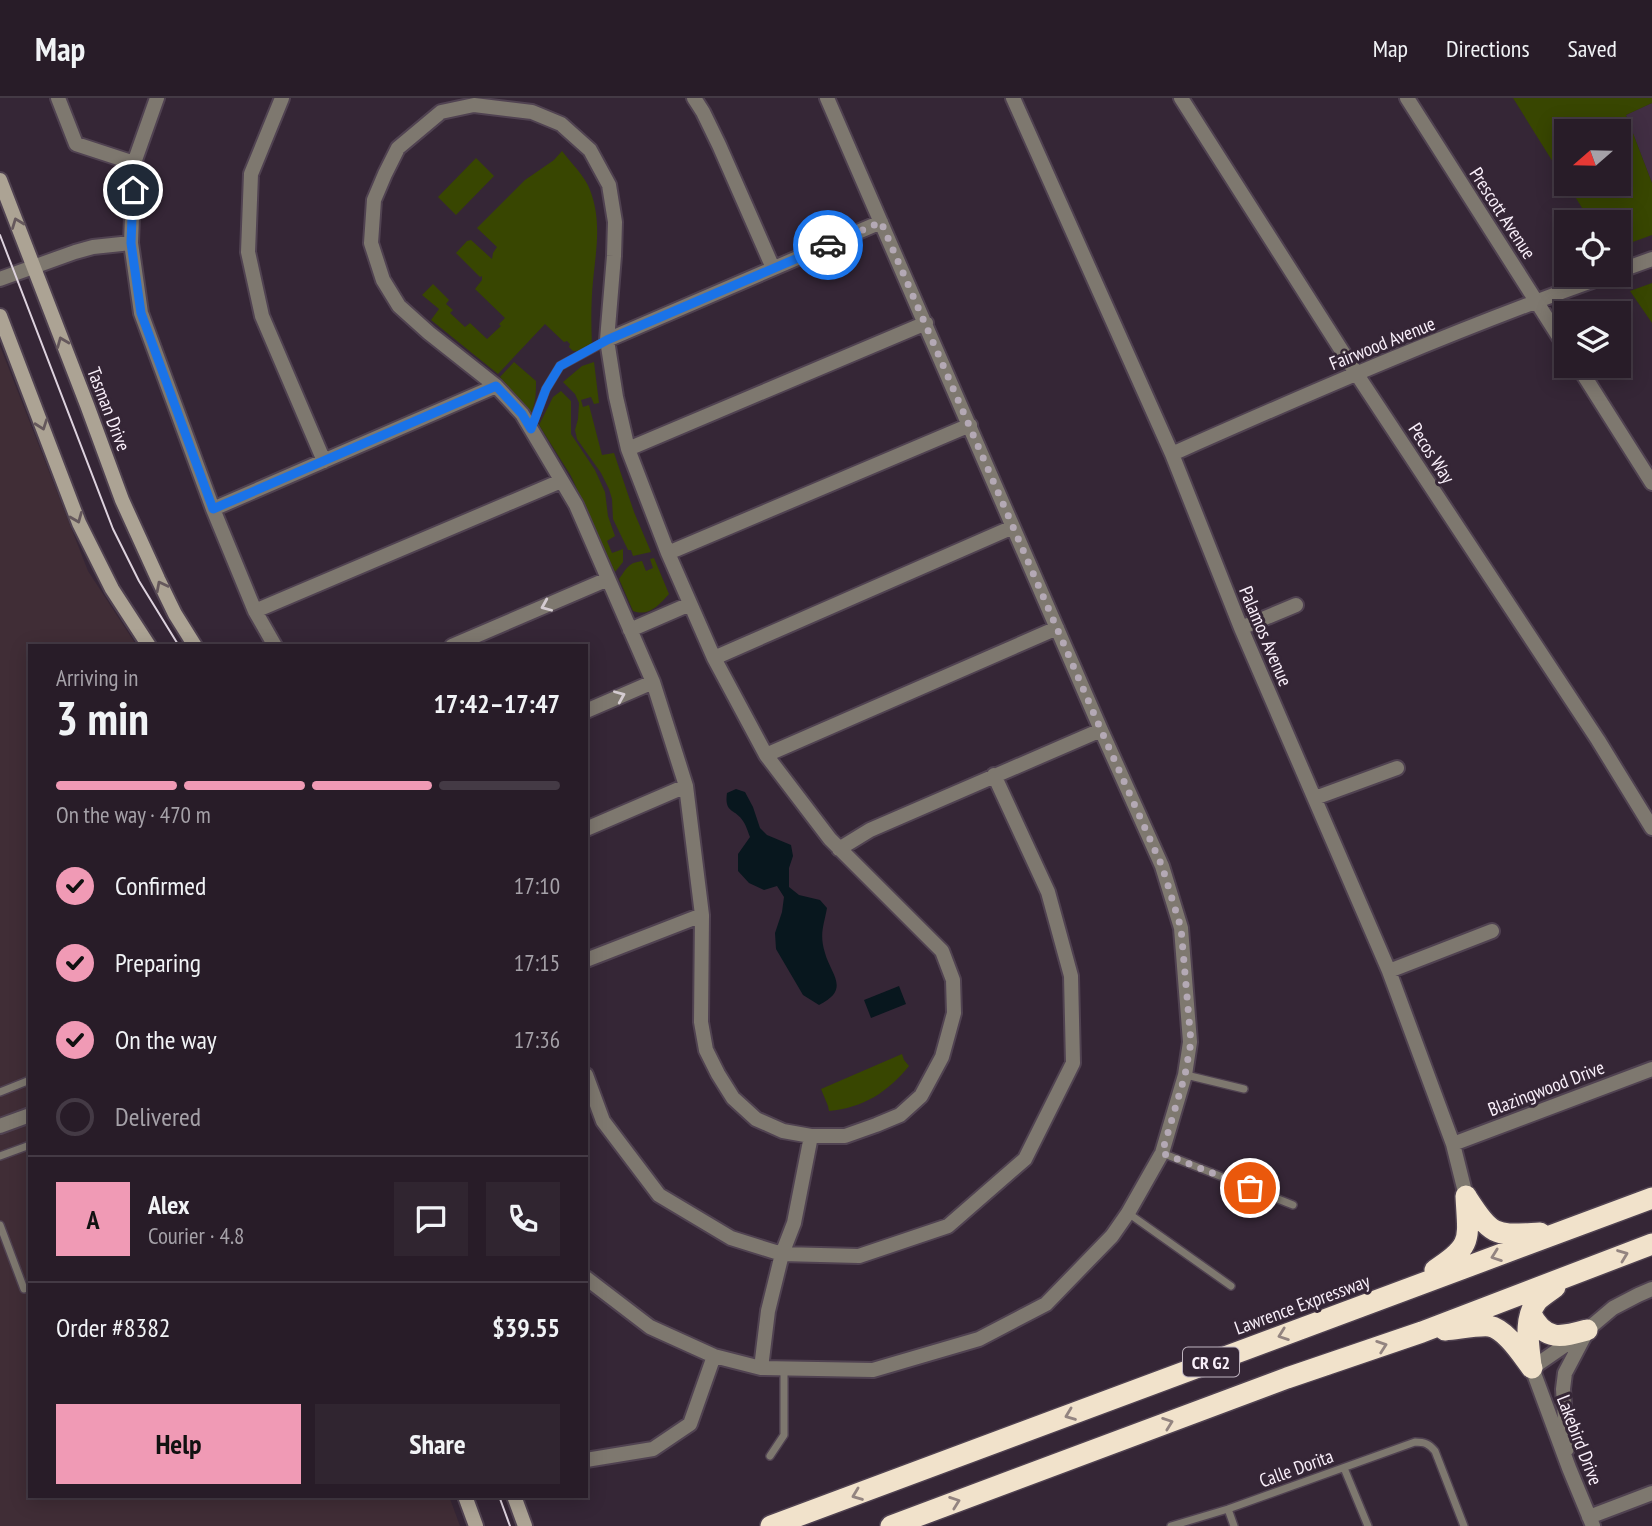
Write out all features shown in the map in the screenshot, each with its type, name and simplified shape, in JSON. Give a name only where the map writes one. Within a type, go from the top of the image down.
[{"type":"highway","points":[[1466,1196],[1481,1219],[1492,1230],[1503,1235],[1563,1232]]},
{"type":"highway","points":[[1401,1292],[1453,1259],[1462,1250],[1468,1231],[1466,1196]]},
{"type":"highway","name":"Lawrence Expressway","points":[[771,1526],[1652,1198]]},
{"type":"highway","name":"CR G2","points":[[891,1526],[1287,1378],[1422,1332],[1652,1244]]},
{"type":"highway","points":[[1532,1368],[1528,1322],[1537,1301],[1579,1272]]},
{"type":"highway","points":[[1531,1314],[1535,1322],[1552,1335],[1564,1337],[1587,1331]]},
{"type":"highway","points":[[1422,1332],[1491,1326],[1503,1332],[1532,1368]]},
{"type":"main road","name":"Tasman Drive","points":[[0,180],[134,529],[175,614],[194,644]]},
{"type":"main road","points":[[0,316],[79,523],[112,589],[148,644]]},
{"type":"main road","points":[[466,1498],[476,1526]]},
{"type":"main road","points":[[515,1498],[525,1526]]},
{"type":"street","points":[[58,98],[76,144],[134,163]]},
{"type":"street","points":[[157,98],[134,163],[131,243],[141,313],[213,509],[255,611],[274,644]]},
{"type":"street","points":[[282,98],[251,174],[248,252],[262,316],[324,461]]},
{"type":"street","points":[[435,98],[442,112]]},
{"type":"street","points":[[694,98],[719,145],[773,268]]},
{"type":"street","points":[[588,1280],[650,1327],[714,1356],[761,1368],[873,1370],[979,1339],[1046,1304],[1112,1236],[1162,1153],[1185,1075],[1191,1042],[1181,928],[1162,866],[827,98]]},
{"type":"street","name":"Palamos Avenue","points":[[1013,98],[1171,454],[1241,628],[1389,971],[1453,1143],[1466,1196]]},
{"type":"street","name":"Pecos Way","points":[[1181,98],[1356,373],[1598,740],[1652,828]]},
{"type":"street","name":"Prescott Avenue","points":[[1407,98],[1554,329]]},
{"type":"street","points":[[474,105],[532,112],[561,124],[590,150],[609,185],[615,222],[607,340],[616,397],[628,449],[690,604],[714,658],[766,755],[830,839],[942,951],[953,980],[954,1013],[942,1057],[921,1096],[900,1115],[845,1136],[811,1136],[783,1131],[756,1119],[733,1098],[706,1050],[701,1022],[702,915],[686,786],[653,682],[576,505],[522,414],[496,386],[399,306],[383,280],[371,243],[374,201],[398,148],[442,112],[474,105]]},
{"type":"street","points":[[607,340],[881,222]]},
{"type":"street","points":[[0,279],[93,247],[131,243]]},
{"type":"street","points":[[1631,267],[1652,259]]},
{"type":"street","name":"Fairwood Avenue","points":[[1171,454],[1356,373],[1574,287]]},
{"type":"street","points":[[628,449],[926,323]]},
{"type":"street","points":[[1586,378],[1652,484]]},
{"type":"street","points":[[213,509],[496,386]]},
{"type":"street","points":[[668,553],[970,425]]},
{"type":"street","points":[[255,611],[561,481]]},
{"type":"street","points":[[714,658],[1013,527]]},
{"type":"street","points":[[457,644],[608,579]]},
{"type":"street","points":[[630,630],[690,604]]},
{"type":"street","points":[[1241,628],[1296,605]]},
{"type":"street","points":[[766,755],[1057,628]]},
{"type":"street","points":[[588,710],[653,682]]},
{"type":"street","points":[[839,849],[870,830],[1101,730]]},
{"type":"street","points":[[1315,798],[1397,768]]},
{"type":"street","points":[[588,1080],[603,1121],[659,1195],[731,1238],[782,1254],[859,1256],[948,1226],[1025,1159],[1073,1063],[1071,976],[1048,892],[994,775]]},
{"type":"street","points":[[588,828],[686,786]]},
{"type":"street","points":[[588,959],[702,915]]},
{"type":"street","points":[[1389,971],[1492,931]]},
{"type":"street","name":"Blazingwood Drive","points":[[1453,1143],[1652,1069]]},
{"type":"street","points":[[0,1126],[28,1116]]},
{"type":"street","points":[[761,1368],[768,1311],[782,1254],[794,1223],[811,1136]]},
{"type":"street","points":[[1532,1368],[1587,1331],[1613,1308],[1652,1289]]},
{"type":"street","points":[[1569,1468],[1563,1389],[1565,1373],[1587,1331]]},
{"type":"street","points":[[588,1460],[653,1449],[690,1424],[714,1356]]},
{"type":"street","name":"Lakebird Drive","points":[[1532,1368],[1591,1522]]},
{"type":"street","points":[[1591,1522],[1652,1493]]},
{"type":"lane","points":[[531,429],[546,389],[560,366],[607,340]]},
{"type":"lane","points":[[1185,1075],[1244,1089]]},
{"type":"lane","points":[[0,1092],[28,1081]]},
{"type":"lane","points":[[0,1156],[28,1146]]},
{"type":"lane","points":[[1162,1153],[1293,1205]]},
{"type":"lane","points":[[1128,1213],[1231,1286]]},
{"type":"lane","points":[[0,1225],[23,1289]]},
{"type":"lane","points":[[770,1456],[783,1435],[785,1368]]},
{"type":"lane","name":"Calle Dorita","points":[[1171,1526],[1228,1509],[1415,1442],[1424,1442],[1438,1458],[1464,1526]]},
{"type":"lane","points":[[1343,1468],[1368,1526]]},
{"type":"lane","points":[[1228,1509],[1234,1526]]},
{"type":"shaded area","points":[[1652,103],[1652,183],[1631,128],[1631,119],[1628,119],[1626,115]]},
{"type":"shaded area","points":[[0,346],[88,571],[136,644],[28,644],[28,1498],[450,1498],[460,1526],[0,1526]]},
{"type":"shaded area","points":[[736,789],[745,792],[760,828],[767,835],[791,845],[793,856],[789,868],[789,887],[799,895],[820,900],[827,908],[822,940],[837,987],[829,999],[819,1005],[803,995],[776,949],[775,933],[784,897],[777,886],[764,890],[749,883],[738,871],[738,854],[750,837],[743,821],[727,804],[727,793]]},
{"type":"shaded area","points":[[899,986],[906,1004],[871,1018],[864,1000]]},
{"type":"green space","points":[[1513,98],[1652,98],[1652,103],[1626,115],[1628,119],[1554,119],[1554,164]]},
{"type":"green space","points":[[1631,128],[1652,183],[1652,235],[1631,243],[1631,210],[1583,210],[1575,196],[1631,196]]},
{"type":"green space","points":[[562,151],[588,185],[596,213],[592,345],[573,351],[567,341],[564,342],[545,324],[498,374],[431,320],[439,309],[422,295],[433,284],[449,300],[446,304],[453,310],[450,313],[465,327],[470,323],[487,339],[501,326],[499,324],[505,318],[475,289],[482,276],[456,253],[471,240],[492,259],[497,247],[477,228],[525,180],[554,160]]},
{"type":"green space","points":[[476,158],[494,176],[456,215],[438,197]]},
{"type":"green space","points":[[1652,283],[1652,323],[1630,291]]},
{"type":"green space","points":[[514,362],[536,381],[531,413],[500,377]]},
{"type":"green space","points":[[594,362],[599,403],[594,404],[591,397],[581,400],[583,407],[589,405],[602,455],[614,453],[651,552],[633,556],[631,550],[628,550],[613,519],[609,489],[577,439],[575,430],[579,403],[575,394],[563,382],[582,366]]},
{"type":"green space","points":[[561,391],[571,401],[571,434],[595,470],[605,492],[608,516],[615,536],[607,541],[612,553],[623,549],[623,562],[615,572],[571,476],[539,425],[553,397]]},
{"type":"green space","points":[[654,558],[669,594],[649,611],[633,611],[619,579],[628,567],[637,562],[642,561],[646,571],[653,568],[650,559]]},
{"type":"green space","points":[[902,1054],[909,1066],[892,1084],[864,1102],[829,1111],[821,1089]]},
{"type":"tram line","points":[[0,235],[113,529],[139,581],[178,644]]},
{"type":"tram line","points":[[500,1498],[510,1526]]},
{"type":"way so far","points":[[828,245],[881,222],[1162,866],[1181,928],[1191,1042],[1185,1075],[1162,1153],[1250,1188]]},
{"type":"route","points":[[133,190],[131,243],[141,313],[213,509],[496,386],[522,414],[531,429],[546,389],[560,366],[607,340],[828,245]]}]
